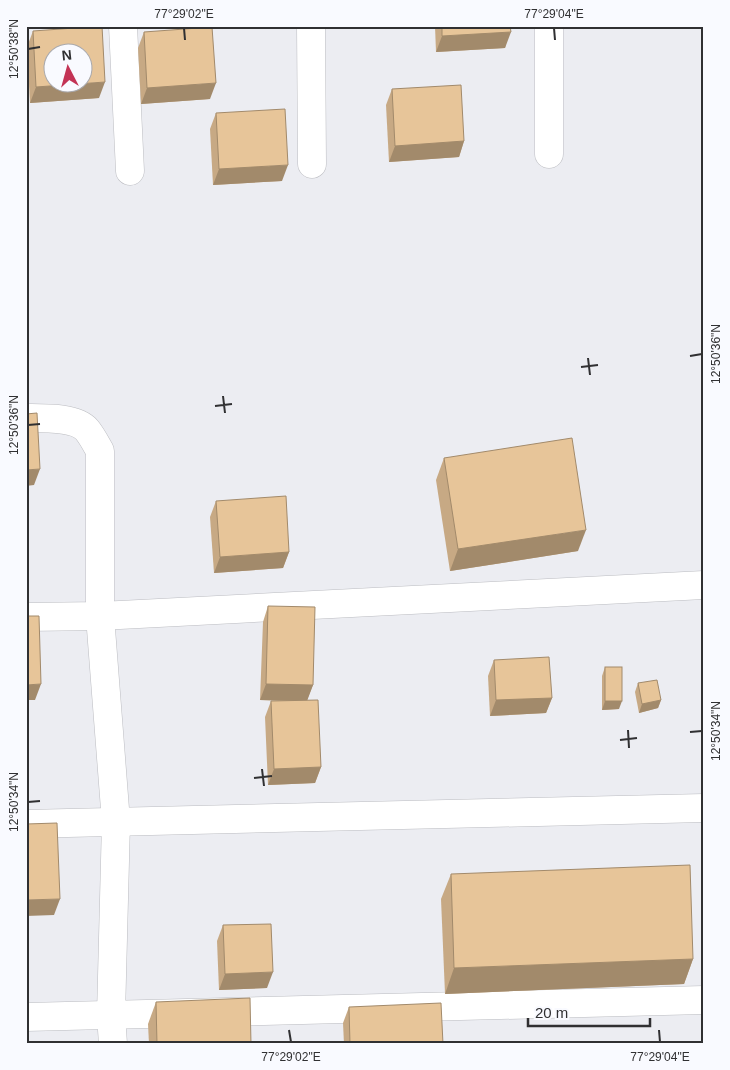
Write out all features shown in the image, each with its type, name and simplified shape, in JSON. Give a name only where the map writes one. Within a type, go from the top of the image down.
[{"type":"street","points":[[123,26],[130,171]]},
{"type":"street","points":[[312,26],[312,164]]},
{"type":"street","points":[[549,26],[550,154]]},
{"type":"street","points":[[26,418],[48,418],[77,423],[87,430],[100,450],[100,616],[116,822],[111,1015],[113,1044]]},
{"type":"street","points":[[26,616],[100,616],[704,585]]},
{"type":"street","points":[[26,824],[704,808]]},
{"type":"street","points":[[26,1018],[704,1000]]},
{"type":"building","points":[[102,26],[105,82],[92,83],[92,42],[42,42],[42,87],[36,87],[33,31]]},
{"type":"building","points":[[442,26],[510,26],[511,32],[442,36]]},
{"type":"building","points":[[212,27],[216,83],[147,88],[144,32]]},
{"type":"building","points":[[461,85],[464,141],[395,146],[392,89]]},
{"type":"building","points":[[285,109],[288,165],[219,169],[216,113]]},
{"type":"building","points":[[37,413],[40,469],[26,470],[26,414]]},
{"type":"building","points":[[572,438],[586,530],[458,549],[444,458]]},
{"type":"building","points":[[286,496],[289,552],[220,557],[216,501]]},
{"type":"building","points":[[268,606],[315,607],[313,685],[266,684]]},
{"type":"building","points":[[26,616],[39,616],[41,684],[26,685]]},
{"type":"building","points":[[549,657],[552,698],[496,700],[494,660]]},
{"type":"building","points":[[605,667],[622,667],[622,701],[605,701]]},
{"type":"building","points":[[657,680],[661,700],[642,704],[638,683]]},
{"type":"building","points":[[318,700],[321,767],[274,769],[271,701]]},
{"type":"building","points":[[57,823],[60,899],[26,900],[26,824]]},
{"type":"building","points":[[690,865],[693,959],[454,968],[451,874]]},
{"type":"building","points":[[271,924],[273,972],[225,974],[223,925]]},
{"type":"building","points":[[250,998],[251,1044],[157,1044],[156,1002]]},
{"type":"building","points":[[441,1003],[443,1044],[350,1044],[349,1007]]}]
